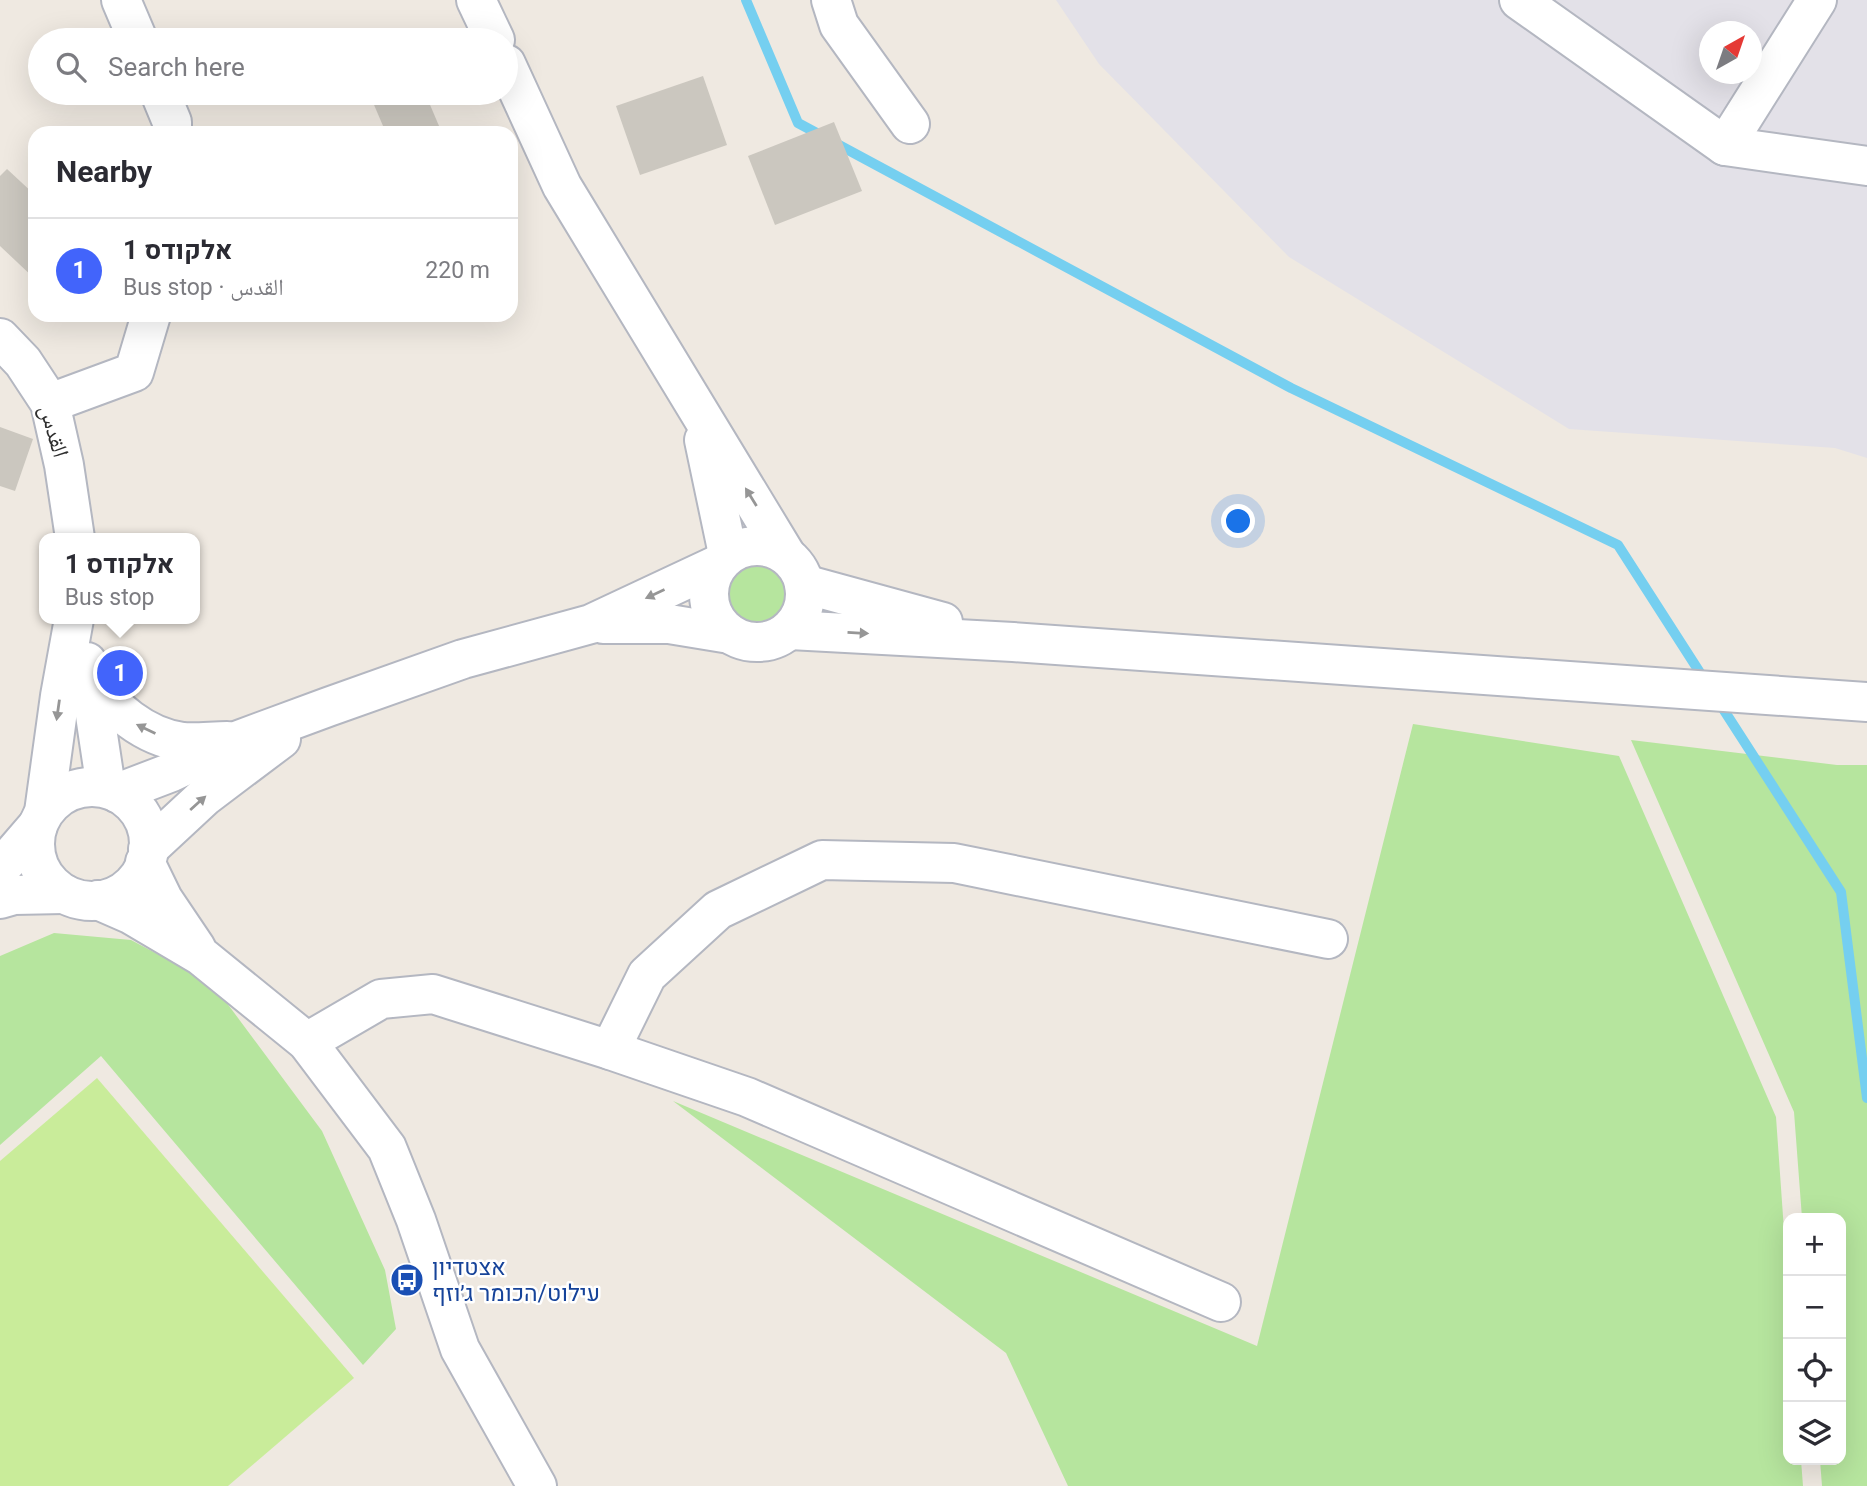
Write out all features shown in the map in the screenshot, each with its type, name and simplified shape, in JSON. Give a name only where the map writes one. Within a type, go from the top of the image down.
[{"type":"street","points":[[121,0],[133,28]]},
{"type":"street","points":[[476,0],[489,28]]},
{"type":"street","points":[[831,0],[839,24],[910,124]]},
{"type":"street","points":[[1519,0],[1725,146],[1867,166]]},
{"type":"street","points":[[1725,146],[1818,0]]},
{"type":"street","points":[[518,90],[562,186],[795,569],[805,600],[800,617],[790,630],[775,639],[759,642],[742,640],[730,634],[718,623],[709,601],[710,578],[723,560],[697,411]]},
{"type":"street","points":[[165,105],[172,126]]},
{"type":"street","points":[[50,403],[134,372],[149,322]]},
{"type":"street","name":"القدس","points":[[0,338],[23,362],[50,403],[64,465],[74,533]]},
{"type":"street","points":[[112,791],[172,772],[236,741],[328,706],[463,659],[591,624],[723,560],[742,547],[772,547],[795,569],[1013,642]]},
{"type":"street","points":[[73,624],[41,819],[34,841],[36,857],[42,871],[52,884],[130,914],[201,956],[307,1042],[387,1148],[416,1220],[460,1349],[537,1486]]},
{"type":"street","points":[[81,624],[112,791]]},
{"type":"street","points":[[591,624],[669,624],[730,634]]},
{"type":"street","points":[[790,630],[1013,642],[1867,702]]},
{"type":"street","points":[[89,679],[107,701],[128,719],[154,733],[182,742],[236,741]]},
{"type":"street","points":[[0,899],[14,895],[110,897],[132,884],[147,856],[205,797],[328,706]]},
{"type":"street","points":[[0,869],[55,799],[71,790],[88,787],[112,791],[131,803],[142,816],[147,832],[147,856],[163,899],[201,956]]},
{"type":"street","points":[[610,1049],[647,975],[718,910],[822,860],[954,863],[1328,939]]},
{"type":"street","points":[[307,1042],[381,999],[433,994],[610,1049],[747,1097],[1222,1302]]},
{"type":"shaded area","points":[[1056,0],[1867,0],[1867,458],[1835,448],[1569,429],[1289,257],[1099,64]]},
{"type":"green space","points":[[755,565],[767,567],[777,574],[784,584],[784,608],[777,618],[767,625],[755,627],[743,625],[733,618],[726,608],[724,596],[726,584],[733,574],[743,567]]},
{"type":"green space","points":[[1413,724],[1619,756],[1776,1117],[1783,1216],[1783,1465],[1801,1465],[1803,1486],[1068,1486],[1006,1353],[673,1101],[1257,1346]]},
{"type":"green space","points":[[1631,740],[1837,765],[1867,765],[1867,1486],[1822,1486],[1820,1465],[1846,1465],[1846,1213],[1802,1213],[1794,1112]]},
{"type":"green space","points":[[54,933],[131,940],[212,983],[322,1131],[385,1270],[396,1329],[363,1365],[101,1056],[0,1145],[0,956]]},
{"type":"green space","points":[[97,1078],[354,1378],[228,1486],[0,1486],[0,1161]]},
{"type":"building","points":[[703,76],[727,145],[640,175],[616,106]]},
{"type":"building","points":[[374,105],[430,105],[439,126],[383,126]]},
{"type":"building","points":[[834,122],[862,191],[775,225],[748,156]]},
{"type":"building","points":[[7,169],[28,188],[28,272],[0,246],[0,176]]},
{"type":"building","points":[[0,427],[33,439],[15,491],[0,486]]},
{"type":"waterway","points":[[746,0],[798,123],[1291,388],[1618,545],[1706,682]]},
{"type":"waterway","points":[[1718,701],[1841,892],[1867,1098]]},
{"type":"place","name":"אלקודס 1","points":[[120,673]]},
{"type":"place","name":"אצטדיון עילוט/הכומר ג׳וזף","points":[[407,1280]]}]
